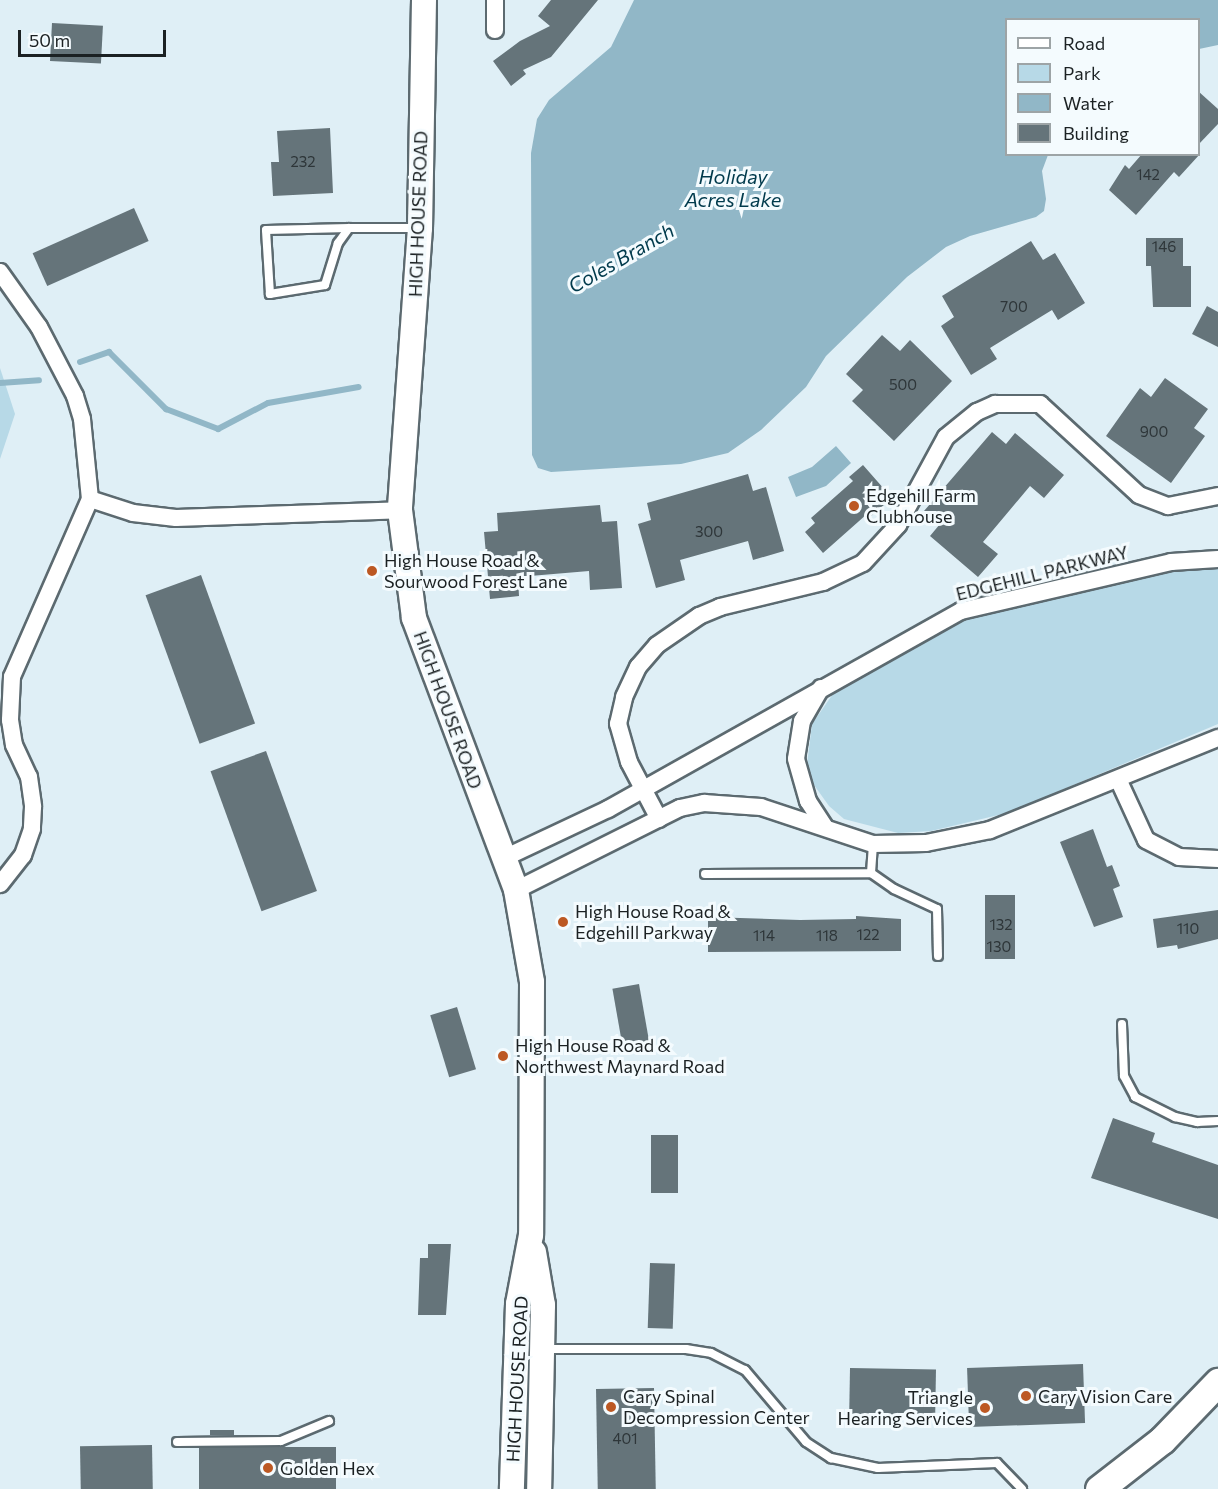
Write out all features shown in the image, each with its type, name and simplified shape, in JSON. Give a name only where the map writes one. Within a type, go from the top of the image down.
[{"type":"main road","name":"HIGH HOUSE ROAD","points":[[424,0],[420,228],[400,510],[414,618],[516,890],[532,982],[531,1235],[543,1305],[544,1349],[539,1489]]},
{"type":"main road","name":"HIGH HOUSE ROAD","points":[[512,1489],[518,1304],[531,1235]]},
{"type":"main road","points":[[1099,1489],[1162,1440],[1218,1382]]},
{"type":"street","points":[[495,0],[495,30]]},
{"type":"street","points":[[0,272],[39,327],[75,396],[82,419],[90,499],[12,677],[9,700],[12,737],[28,777],[33,807],[23,855],[0,884]]},
{"type":"street","points":[[659,819],[641,788],[621,741],[618,724],[624,697],[638,667],[657,645],[680,627],[720,607],[812,586],[845,575],[863,563],[898,525],[946,437],[977,412],[995,404],[1040,404],[1122,481],[1146,499],[1168,506],[1218,496]]},
{"type":"street","points":[[90,499],[133,513],[176,518],[400,510]]},
{"type":"street","name":"EDGEHILL PARKWAY","points":[[504,858],[573,828],[961,611],[1170,562],[1218,559]]},
{"type":"street","points":[[821,688],[802,721],[796,759],[808,801],[824,826]]},
{"type":"street","points":[[516,890],[680,808],[729,801],[761,807],[873,844],[926,843],[990,830],[1218,738]]},
{"type":"street","points":[[1118,779],[1146,840],[1179,857],[1218,859]]},
{"type":"lane","points":[[349,228],[338,243],[325,285],[270,294],[266,230],[349,228],[420,228]]},
{"type":"lane","points":[[871,873],[873,844]]},
{"type":"lane","points":[[705,874],[871,873],[894,889],[937,909],[938,956]]},
{"type":"lane","points":[[1122,1024],[1124,1076],[1135,1097],[1175,1117],[1197,1122],[1218,1121]]},
{"type":"lane","points":[[544,1349],[686,1349],[711,1353],[745,1370],[806,1442],[831,1458],[878,1467],[997,1463],[1022,1489]]},
{"type":"lane","points":[[177,1442],[281,1441],[329,1421]]},
{"type":"green space","points":[[0,368],[15,414],[0,459]]},
{"type":"green space","points":[[1218,566],[1218,724],[1007,813],[931,831],[898,833],[844,819],[829,806],[814,785],[807,765],[812,724],[835,691],[948,627],[991,610],[1176,569]]},
{"type":"water","name":"Holiday Acres Lake","points":[[634,0],[1218,0],[1218,45],[1200,49],[1200,18],[1005,18],[1005,156],[1048,156],[1042,171],[1046,199],[1044,211],[1036,217],[970,236],[946,247],[907,277],[826,356],[806,387],[761,430],[728,453],[681,464],[551,472],[538,468],[532,455],[531,153],[537,119],[549,100],[611,47]]},
{"type":"water","points":[[836,446],[851,463],[826,486],[796,497],[788,477],[812,467]]},
{"type":"building","points":[[551,0],[598,0],[551,57],[523,70],[526,74],[511,86],[493,61],[520,41],[550,26],[538,16]]},
{"type":"building","points":[[52,23],[103,26],[101,64],[50,61]]},
{"type":"building","points":[[1200,93],[1218,109],[1218,124],[1200,143]]},
{"type":"building","points":[[330,128],[333,193],[273,196],[271,162],[279,162],[277,131]]},
{"type":"building","points":[[1140,156],[1198,156],[1179,177],[1174,172],[1136,215],[1109,190],[1125,165],[1129,169]]},
{"type":"building","points":[[134,208],[149,241],[47,286],[33,253]]},
{"type":"building","points":[[1146,238],[1183,238],[1183,266],[1191,266],[1191,307],[1153,307],[1151,266],[1146,266]]},
{"type":"building","points":[[1031,241],[1043,260],[1055,253],[1085,303],[1058,320],[1052,310],[990,348],[997,359],[971,375],[941,326],[954,317],[942,296]]},
{"type":"building","points":[[1207,306],[1218,312],[1218,347],[1192,334]]},
{"type":"building","points":[[882,335],[900,351],[910,340],[952,381],[894,441],[852,401],[863,390],[846,374]]},
{"type":"building","points":[[1165,378],[1208,409],[1194,428],[1205,436],[1171,483],[1106,436],[1140,388],[1151,397]]},
{"type":"building","points":[[992,432],[1006,444],[1015,433],[1064,475],[1044,498],[1030,486],[983,542],[998,554],[978,577],[930,536],[940,524],[924,511]]},
{"type":"building","name":"Edgehill Farm Clubhouse","points":[[863,465],[892,498],[870,517],[867,514],[823,553],[805,532],[815,523],[811,518],[853,481],[849,477]]},
{"type":"building","points":[[748,474],[753,491],[766,487],[784,551],[753,560],[748,541],[680,560],[685,580],[656,588],[638,524],[651,520],[647,503]]},
{"type":"building","points":[[600,505],[602,522],[617,521],[622,588],[590,590],[589,571],[518,577],[519,596],[490,599],[484,532],[498,531],[497,513]]},
{"type":"building","points":[[201,575],[255,723],[200,744],[146,595]]},
{"type":"building","points":[[266,751],[317,891],[262,911],[211,771]]},
{"type":"building","points":[[1093,829],[1107,867],[1112,865],[1120,886],[1113,889],[1123,917],[1094,927],[1060,842]]},
{"type":"building","points":[[985,895],[1015,895],[1015,959],[985,959]]},
{"type":"building","points":[[1218,910],[1218,939],[1178,949],[1177,945],[1157,948],[1153,919]]},
{"type":"building","points":[[856,916],[901,919],[901,951],[708,952],[708,917],[800,920],[856,919]]},
{"type":"building","points":[[639,984],[650,1049],[624,1054],[612,989]]},
{"type":"building","points":[[457,1007],[476,1069],[449,1077],[430,1015]]},
{"type":"building","points":[[1113,1118],[1155,1133],[1152,1142],[1218,1165],[1218,1219],[1091,1178]]},
{"type":"building","points":[[651,1135],[678,1135],[678,1193],[651,1193]]},
{"type":"building","points":[[428,1244],[451,1244],[446,1315],[418,1315],[420,1258],[428,1258]]},
{"type":"building","points":[[650,1263],[675,1264],[673,1329],[648,1328]]},
{"type":"building","points":[[1083,1364],[1085,1423],[969,1427],[967,1368]]},
{"type":"building","points":[[850,1368],[936,1370],[935,1420],[849,1419]]},
{"type":"building","points":[[654,1388],[656,1489],[598,1489],[596,1389]]},
{"type":"building","points":[[210,1430],[234,1430],[234,1435],[210,1435]]},
{"type":"building","points":[[152,1445],[153,1489],[81,1489],[80,1446]]},
{"type":"building","name":"Golden Hex","points":[[199,1447],[336,1447],[336,1489],[199,1489]]},
{"type":"waterway","name":"Coles Branch","points":[[80,362],[109,352],[166,409],[218,429],[268,403],[359,387]]},
{"type":"waterway","name":"Coles Branch","points":[[0,383],[39,380]]},
{"type":"place","name":"Edgehill Farm Clubhouse","points":[[854,506]]},
{"type":"place","name":"High House Road & Sourwood Forest Lane","points":[[372,571]]},
{"type":"place","name":"High House Road & Edgehill Parkway","points":[[563,922]]},
{"type":"place","name":"High House Road & Northwest Maynard Road","points":[[503,1056]]},
{"type":"place","name":"Cary Vision Care","points":[[1026,1396]]},
{"type":"place","name":"Cary Spinal Decompression Center","points":[[611,1407]]},
{"type":"place","name":"Triangle Hearing Services","points":[[985,1408]]},
{"type":"place","name":"Golden Hex","points":[[268,1468]]}]
